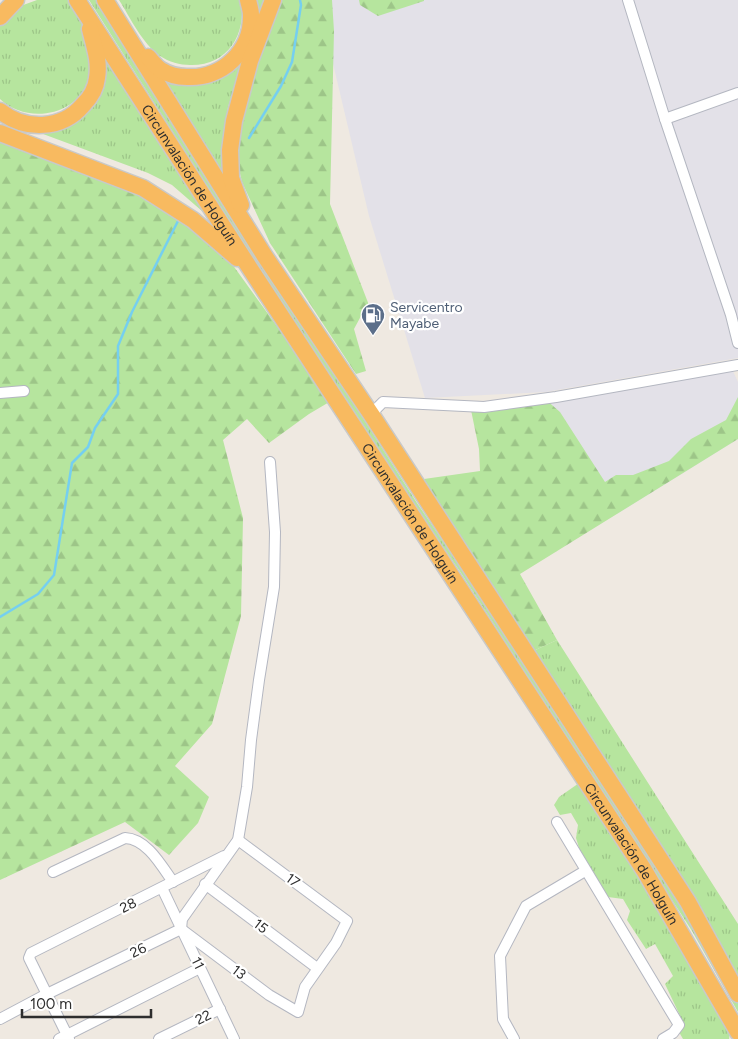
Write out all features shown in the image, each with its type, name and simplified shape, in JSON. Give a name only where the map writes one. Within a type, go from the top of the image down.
[{"type":"highway","points":[[0,17],[16,0]]},
{"type":"highway","points":[[107,4],[148,57],[161,70],[178,77],[196,78],[214,74],[230,64],[242,50],[249,33],[251,14],[248,0]]},
{"type":"highway","points":[[264,255],[242,207],[232,178],[230,150],[234,121],[250,61],[274,0]]},
{"type":"highway","name":"Circunvalación de Holguín","points":[[107,4],[264,255],[371,414],[688,902],[738,994]]},
{"type":"highway","points":[[0,111],[8,118],[26,125],[44,126],[62,121],[78,112],[90,98],[97,80],[99,62],[81,6]]},
{"type":"highway","name":"Circunvalación de Holguín","points":[[81,6],[251,270],[644,870],[737,1033]]},
{"type":"highway","points":[[0,133],[143,188],[193,220],[251,270]]},
{"type":"street","points":[[628,0],[664,119],[731,315],[738,343]]},
{"type":"street","points":[[664,119],[738,93]]},
{"type":"street","points":[[371,414],[383,402],[484,408],[738,365]]},
{"type":"street","points":[[0,393],[24,391]]},
{"type":"street","points":[[181,929],[182,918],[238,840],[247,787],[259,680],[274,587],[275,532],[270,462]]},
{"type":"street","points":[[557,822],[679,1025],[673,1033],[663,1039]]},
{"type":"street","points":[[53,872],[125,838],[132,838],[154,855],[173,882]]},
{"type":"street","name":"17","points":[[238,840],[347,921],[336,943],[317,968]]},
{"type":"street","name":"28","points":[[47,994],[29,958],[31,953],[227,855]]},
{"type":"street","points":[[514,1039],[503,1019],[500,956],[526,906],[585,871]]},
{"type":"street","name":"15","points":[[205,884],[317,968]]},
{"type":"street","name":"11","points":[[162,888],[234,1039]]},
{"type":"street","name":"26","points":[[0,1019],[181,929]]},
{"type":"street","name":"13","points":[[181,929],[269,995],[298,1012],[305,987],[317,968]]},
{"type":"street","points":[[47,994],[65,1038],[200,968]]},
{"type":"street","name":"22","points":[[159,1039],[220,1009]]},
{"type":"shaded area","points":[[318,0],[738,0],[738,358],[546,392],[425,398],[369,216]]},
{"type":"shaded area","points":[[731,367],[738,382],[738,439],[617,514],[545,399]]},
{"type":"green space","points":[[37,0],[71,0],[87,28],[91,42],[90,77],[83,92],[62,109],[36,114],[23,112],[11,107],[0,99],[0,20],[15,8]]},
{"type":"green space","points":[[89,0],[97,0],[417,503],[515,647],[649,854],[711,954],[738,1003],[738,1012],[692,931],[459,570],[412,502],[256,263]]},
{"type":"green space","points":[[119,0],[241,0],[241,25],[232,46],[224,54],[203,64],[178,64],[167,60],[154,51],[137,30]]},
{"type":"green space","points":[[252,0],[264,0],[228,107],[225,126],[231,195],[152,68],[178,78],[229,65]]},
{"type":"green space","points":[[279,0],[332,0],[334,31],[330,204],[372,313],[361,316],[354,329],[366,371],[356,374],[270,243],[242,182],[237,161],[236,144],[250,81]]},
{"type":"green space","points":[[359,0],[424,1],[378,16],[360,5]]},
{"type":"green space","points":[[103,45],[210,218],[172,185],[148,173],[0,118],[25,125],[79,112]]},
{"type":"green space","points":[[2,141],[95,179],[133,192],[199,234],[227,257],[331,401],[309,414],[269,443],[247,419],[223,440],[243,518],[241,616],[212,724],[175,766],[209,797],[198,823],[169,855],[125,822],[0,880],[0,142]]},
{"type":"green space","points":[[738,397],[738,439],[520,574],[557,640],[531,652],[424,479],[480,471],[479,449],[471,410],[545,399],[560,412],[605,482],[616,475],[633,475],[669,461],[691,439],[726,420]]},
{"type":"green space","points":[[557,640],[738,924],[738,976],[727,955],[531,652]]},
{"type":"green space","points":[[582,781],[701,973],[730,1032],[729,1039],[683,1039],[679,1032],[684,1024],[665,984],[673,976],[655,944],[646,949],[627,920],[630,911],[623,899],[608,897],[580,851],[576,838],[578,825],[571,813],[560,815],[554,805],[559,797]]},
{"type":"waterway","points":[[249,138],[281,86],[292,62],[301,5],[300,0]]},
{"type":"waterway","points":[[0,617],[38,594],[54,575],[72,463],[88,447],[95,428],[118,394],[118,346],[132,312],[179,219]]},
{"type":"place","name":"Servicentro Mayabe","points":[[373,336]]}]
